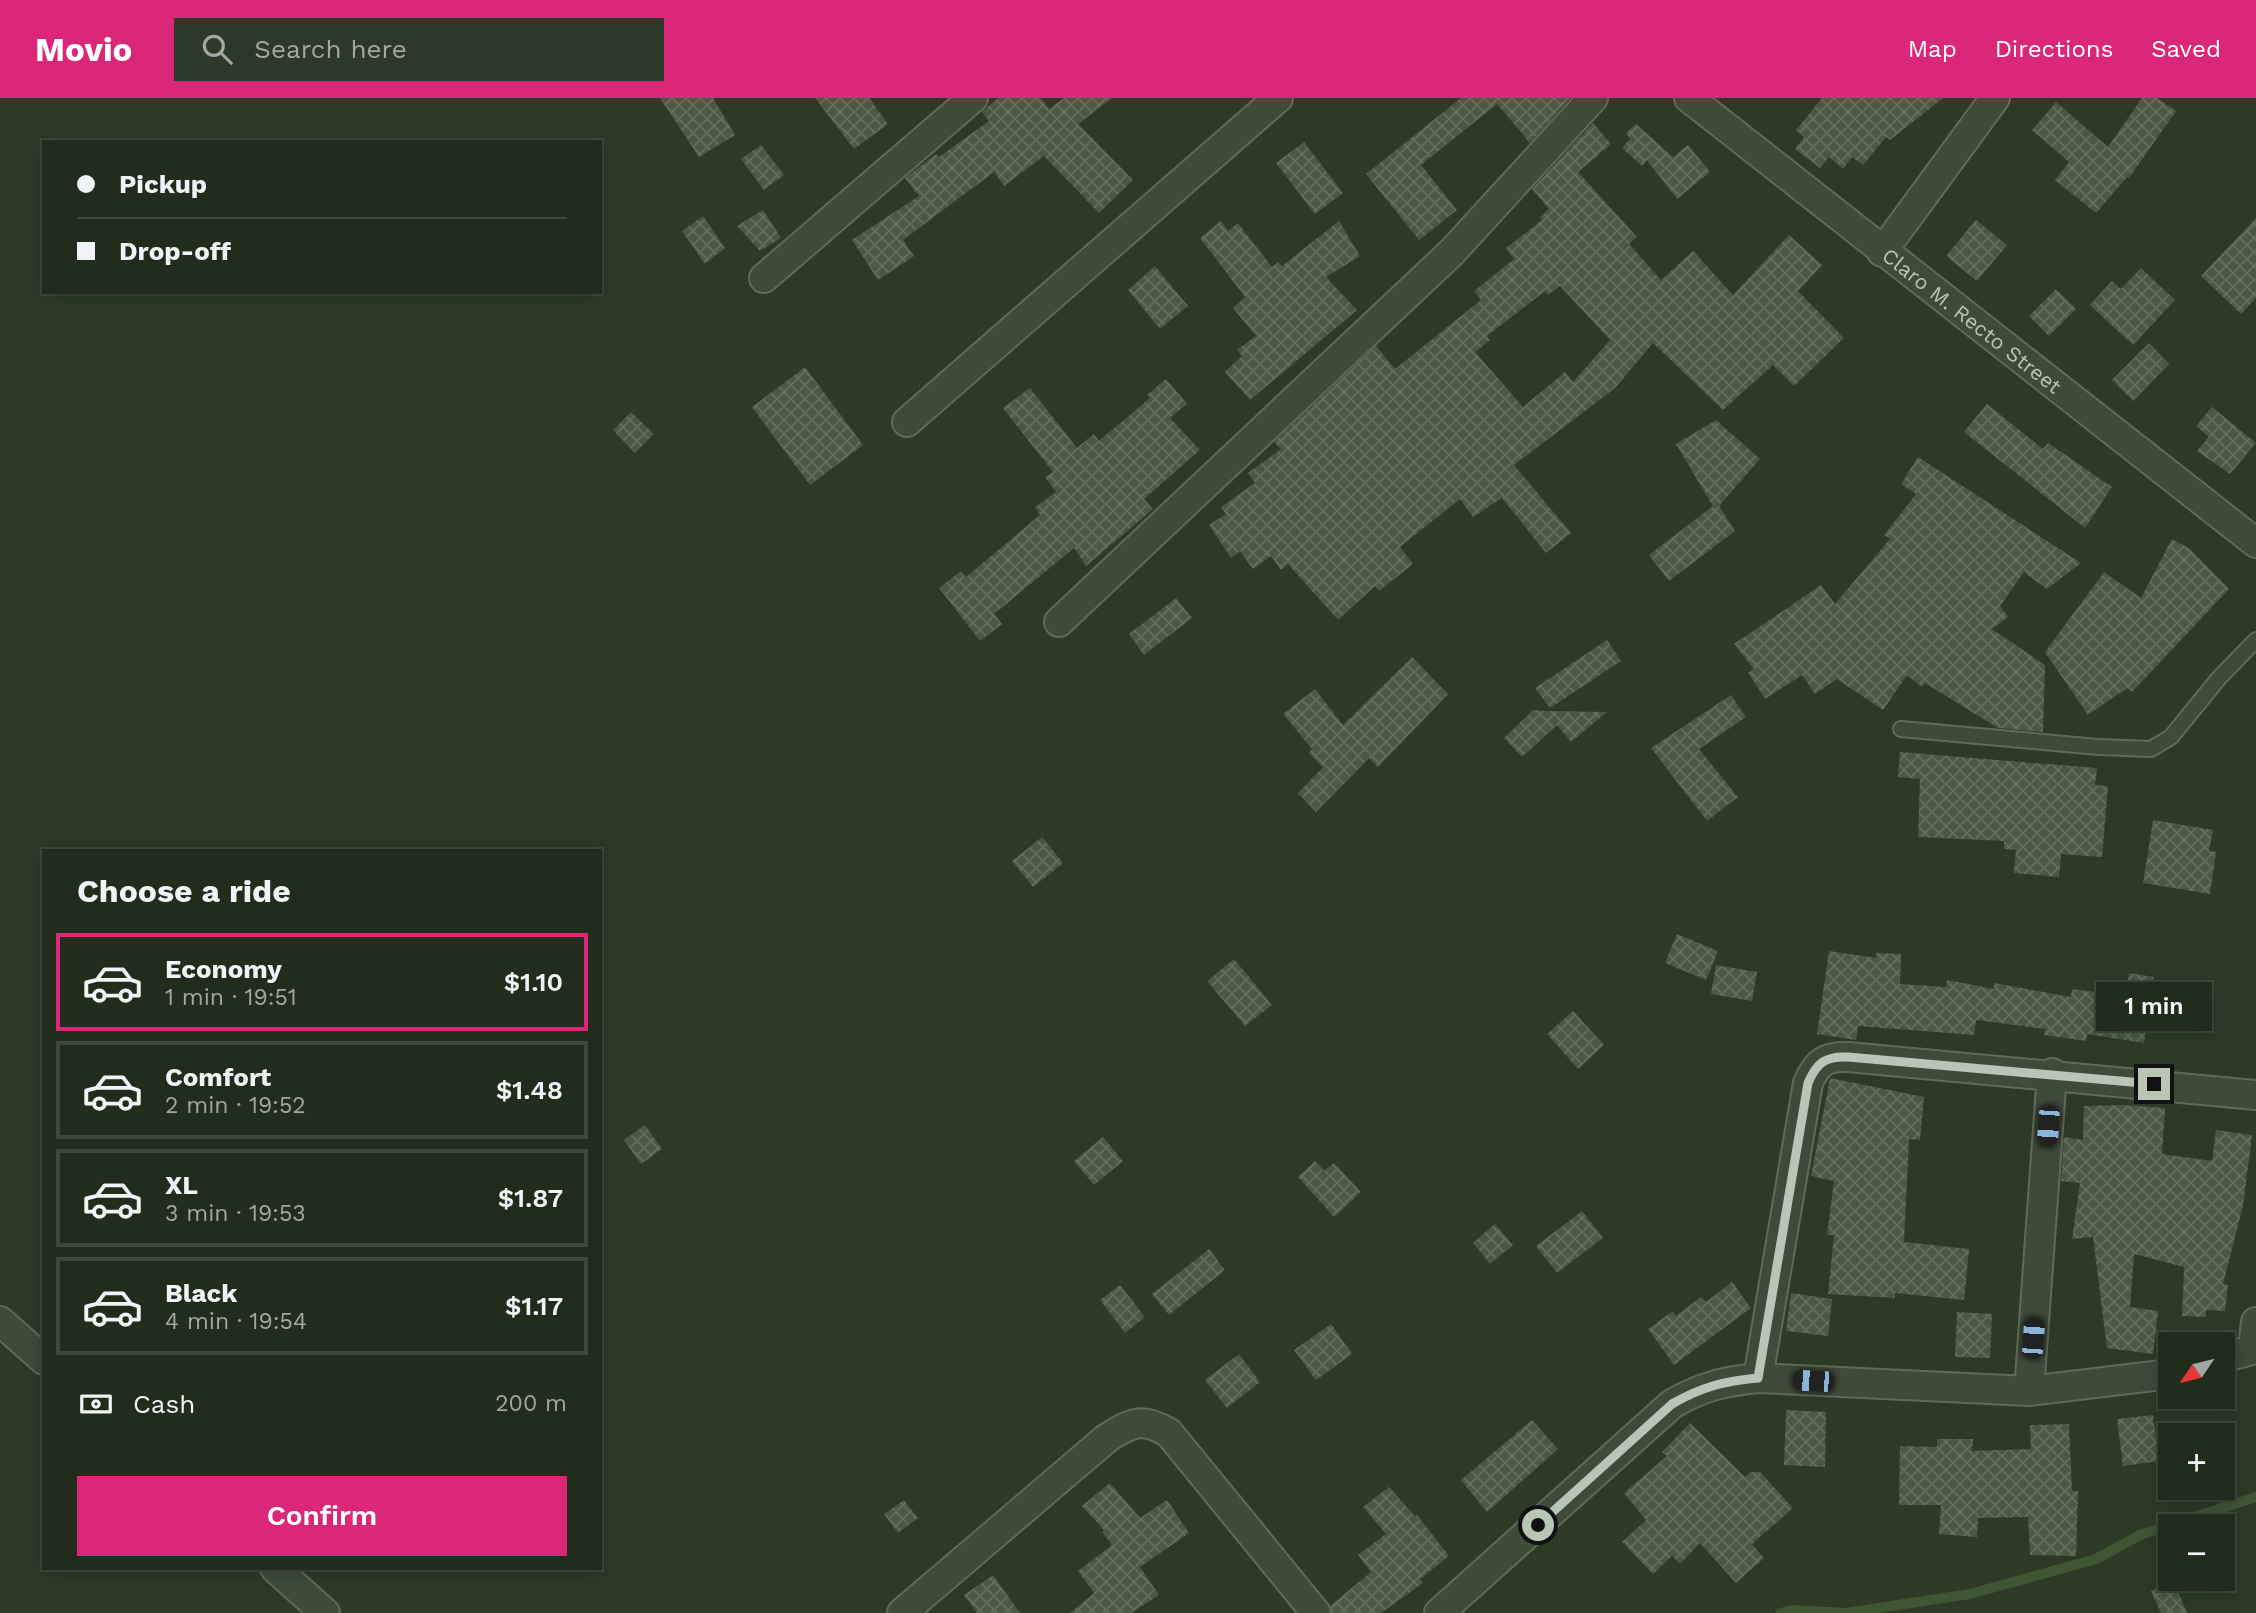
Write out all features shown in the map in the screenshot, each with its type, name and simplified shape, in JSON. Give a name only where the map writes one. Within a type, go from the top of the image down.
[{"type":"street","points":[[764,278],[972,98]]},
{"type":"street","points":[[907,422],[1278,98]]},
{"type":"street","points":[[1059,622],[1452,252],[1593,98]]},
{"type":"street","name":"Claro M. Recto Street","points":[[1689,98],[2256,543]]},
{"type":"street","points":[[1882,252],[1995,98]]},
{"type":"street","points":[[1758,1378],[1808,1083],[1821,1061],[1830,1056],[1848,1057],[2052,1073],[2256,1094]]},
{"type":"street","points":[[2029,1391],[2052,1073]]},
{"type":"street","points":[[0,1321],[42,1358]]},
{"type":"street","points":[[2235,1352],[2255,1340]]},
{"type":"street","points":[[1438,1613],[1672,1404],[1710,1385],[1758,1378],[2029,1391],[2158,1375]]},
{"type":"street","points":[[902,1613],[1107,1438],[1128,1424],[1152,1422],[1169,1433],[1316,1613]]},
{"type":"street","points":[[277,1570],[326,1613]]},
{"type":"lane","points":[[1901,729],[2098,747],[2151,748],[2171,737],[2219,678],[2256,640]]},
{"type":"building","points":[[660,98],[713,98],[735,135],[699,157]]},
{"type":"building","points":[[815,98],[869,98],[888,124],[854,149]]},
{"type":"building","points":[[998,98],[1041,98],[1049,109],[1064,98],[1112,98],[1078,124],[1133,180],[1099,213],[1044,156],[1004,186],[994,172],[903,240],[914,256],[878,280],[852,240],[919,196],[905,178],[936,154],[939,157],[989,121],[982,112]]},
{"type":"building","points":[[1461,98],[1570,98],[1530,143],[1497,104],[1421,165],[1457,210],[1419,240],[1366,174]]},
{"type":"building","points":[[1822,98],[1943,98],[1890,140],[1886,137],[1863,165],[1852,157],[1843,169],[1829,157],[1820,168],[1795,149],[1804,137],[1796,130]]},
{"type":"building","points":[[2142,98],[2157,98],[2176,111],[2129,178],[2127,177],[2096,213],[2055,180],[2069,162],[2032,130],[2056,102],[2108,147]]},
{"type":"building","points":[[1593,123],[1611,144],[1578,172],[1637,237],[1629,244],[1661,280],[1693,251],[1733,295],[1789,235],[1822,265],[1798,291],[1844,338],[1794,386],[1773,365],[1723,410],[1653,343],[1615,388],[1514,465],[1571,533],[1546,553],[1502,498],[1473,517],[1460,499],[1400,547],[1413,564],[1379,591],[1375,586],[1338,620],[1288,564],[1281,570],[1271,556],[1253,569],[1240,551],[1231,558],[1209,525],[1226,514],[1221,507],[1255,483],[1248,473],[1281,449],[1274,442],[1376,346],[1395,369],[1481,300],[1474,291],[1514,259],[1506,248],[1542,220],[1540,217],[1549,209],[1532,189]],"holes":[[[1560,286],[1610,340],[1573,382],[1565,372],[1523,407],[1475,352],[1490,340],[1487,336],[1545,291],[1548,295]]]},
{"type":"building","points":[[1636,124],[1673,157],[1688,145],[1710,172],[1677,199],[1647,160],[1642,166],[1622,148],[1630,139],[1626,133]]},
{"type":"building","points":[[1304,142],[1343,193],[1315,214],[1276,163]]},
{"type":"building","points":[[761,145],[784,175],[764,190],[741,159]]},
{"type":"building","points":[[763,210],[781,238],[760,251],[737,226]]},
{"type":"building","points":[[703,216],[725,248],[705,264],[682,231]]},
{"type":"building","points":[[2256,218],[2256,298],[2241,314],[2201,276]]},
{"type":"building","points":[[1976,220],[2007,245],[1977,281],[1946,256]]},
{"type":"building","points":[[1221,221],[1228,231],[1238,223],[1272,267],[1278,262],[1282,266],[1339,221],[1360,256],[1326,277],[1357,310],[1250,400],[1225,372],[1242,356],[1237,350],[1256,336],[1233,308],[1245,297],[1200,238]]},
{"type":"building","points":[[1155,266],[1188,306],[1160,329],[1128,290]]},
{"type":"building","points":[[2141,268],[2175,300],[2133,345],[2090,305],[2112,281],[2121,289]]},
{"type":"building","points":[[2056,289],[2076,309],[2049,336],[2029,316]]},
{"type":"building","points":[[2149,343],[2169,364],[2133,401],[2112,380]]},
{"type":"building","points":[[805,367],[863,445],[810,485],[752,407]]},
{"type":"building","points":[[1166,379],[1187,404],[1170,418],[1200,450],[1144,499],[1153,509],[1086,566],[1074,548],[994,614],[1002,624],[980,641],[939,588],[961,571],[966,577],[1040,515],[1035,507],[1056,492],[1045,477],[1053,472],[1003,408],[1030,388],[1077,448],[1094,434],[1099,441],[1150,398],[1147,395]]},
{"type":"building","points":[[1987,404],[2043,449],[2048,443],[2112,487],[2085,528],[1964,432]]},
{"type":"building","points":[[2212,407],[2256,443],[2230,474],[2197,451],[2209,437],[2196,426]]},
{"type":"building","points":[[631,412],[654,434],[635,453],[613,430]]},
{"type":"building","points":[[1716,420],[1760,459],[1719,506],[1735,531],[1669,581],[1649,555],[1713,506],[1676,444]]},
{"type":"building","points":[[1918,457],[2081,563],[2047,589],[2024,572],[2000,606],[2008,617],[1992,629],[2045,665],[2043,732],[1998,728],[1925,683],[1922,687],[1907,675],[1883,710],[1837,679],[1815,694],[1802,675],[1765,699],[1748,673],[1754,669],[1734,644],[1821,585],[1835,604],[1890,539],[1884,535],[1916,494],[1901,484]]},
{"type":"building","points":[[2172,539],[2190,549],[2229,589],[2132,692],[2127,688],[2088,715],[2045,652],[2104,572],[2141,598]]},
{"type":"building","points":[[1176,598],[1192,618],[1144,655],[1129,634]]},
{"type":"building","points":[[1607,640],[1621,661],[1550,708],[1535,688]]},
{"type":"building","points":[[1412,657],[1448,694],[1378,767],[1369,758],[1316,812],[1298,793],[1323,767],[1309,753],[1312,749],[1283,714],[1315,689],[1343,725]]},
{"type":"building","points":[[1731,695],[1746,717],[1699,749],[1738,797],[1707,821],[1651,748]]},
{"type":"building","points":[[1533,710],[1607,712],[1571,742],[1557,725],[1522,757],[1504,738]]},
{"type":"building","points":[[1900,752],[2097,768],[2095,785],[2108,786],[2102,857],[2061,854],[2059,877],[2014,873],[2016,850],[2004,849],[2004,841],[1918,837],[1920,779],[1898,777]]},
{"type":"building","points":[[2153,820],[2213,830],[2209,851],[2216,852],[2210,894],[2143,883]]},
{"type":"building","points":[[1042,837],[1063,863],[1033,887],[1012,861]]},
{"type":"building","points":[[1677,934],[1718,951],[1706,980],[1665,963]]},
{"type":"building","points":[[1829,951],[1876,958],[1876,953],[1901,954],[1900,984],[1946,987],[1947,980],[1994,989],[1994,983],[2071,997],[2072,989],[2125,996],[2129,973],[2154,977],[2144,1043],[2087,1034],[2086,1041],[2044,1035],[2045,1029],[1976,1020],[1974,1035],[1858,1026],[1856,1040],[1817,1034]]},
{"type":"building","points":[[1234,959],[1272,1005],[1245,1026],[1207,981]]},
{"type":"building","points":[[1716,965],[1757,972],[1752,1001],[1711,994]]},
{"type":"building","points":[[1573,1011],[1604,1045],[1578,1069],[1547,1034]]},
{"type":"building","points":[[1830,1078],[1924,1097],[1920,1140],[1909,1139],[1904,1242],[1969,1249],[1964,1300],[1895,1293],[1895,1298],[1828,1294],[1834,1235],[1827,1235],[1834,1181],[1811,1176]]},
{"type":"building","points":[[2084,1106],[2165,1108],[2162,1154],[2212,1161],[2216,1130],[2252,1135],[2243,1206],[2223,1284],[2228,1285],[2225,1311],[2206,1310],[2206,1317],[2182,1316],[2184,1267],[2134,1254],[2130,1307],[2158,1311],[2153,1354],[2107,1348],[2093,1237],[2072,1239],[2080,1183],[2061,1181],[2064,1137],[2083,1140]]},
{"type":"building","points":[[645,1125],[662,1149],[641,1164],[624,1140]]},
{"type":"building","points":[[1103,1137],[1123,1161],[1094,1185],[1074,1161]]},
{"type":"building","points":[[1315,1161],[1324,1171],[1334,1163],[1361,1192],[1334,1217],[1298,1177]]},
{"type":"building","points":[[1582,1211],[1603,1238],[1557,1273],[1536,1246]]},
{"type":"building","points":[[1495,1224],[1513,1245],[1490,1264],[1473,1243]]},
{"type":"building","points":[[1209,1249],[1225,1270],[1169,1315],[1152,1294]]},
{"type":"building","points":[[1732,1282],[1751,1308],[1674,1365],[1648,1329],[1673,1311],[1676,1316],[1701,1297],[1706,1302]]},
{"type":"building","points":[[1120,1285],[1145,1317],[1125,1333],[1100,1300]]},
{"type":"building","points":[[1791,1293],[1832,1299],[1828,1336],[1786,1331]]},
{"type":"building","points":[[1957,1312],[1992,1314],[1990,1358],[1955,1357]]},
{"type":"building","points":[[1331,1324],[1352,1354],[1316,1380],[1294,1350]]},
{"type":"building","points":[[1239,1354],[1260,1382],[1227,1408],[1205,1380]]},
{"type":"building","points":[[1786,1410],[1826,1412],[1825,1467],[1784,1465]]},
{"type":"building","points":[[2153,1415],[2158,1461],[2123,1466],[2117,1419]]},
{"type":"building","points":[[1532,1420],[1558,1449],[1487,1512],[1461,1480]]},
{"type":"building","points":[[1690,1423],[1745,1477],[1751,1472],[1760,1472],[1793,1508],[1752,1544],[1764,1558],[1736,1583],[1700,1543],[1680,1564],[1672,1556],[1653,1574],[1622,1542],[1646,1520],[1624,1493],[1667,1456],[1662,1452]]},
{"type":"building","points":[[2069,1424],[2072,1491],[2078,1491],[2076,1556],[2030,1555],[2028,1517],[1978,1518],[1977,1537],[1939,1534],[1941,1505],[1899,1505],[1900,1446],[1937,1447],[1937,1439],[1973,1439],[1972,1451],[2031,1449],[2030,1425]]},
{"type":"building","points":[[1110,1483],[1140,1518],[1167,1500],[1189,1533],[1140,1567],[1159,1595],[1131,1613],[1070,1613],[1094,1593],[1078,1571],[1112,1545],[1102,1532],[1104,1530],[1082,1506]]},
{"type":"building","points":[[1389,1487],[1415,1516],[1417,1515],[1449,1556],[1420,1579],[1423,1583],[1381,1613],[1332,1613],[1330,1606],[1371,1572],[1358,1555],[1386,1534],[1363,1507]]},
{"type":"building","points":[[904,1500],[918,1518],[898,1533],[884,1514]]},
{"type":"building","points":[[993,1575],[1020,1613],[977,1613],[964,1595]]},
{"type":"building","points":[[2158,1588],[2158,1591],[2178,1591],[2187,1613],[2161,1613],[2151,1591]]},
{"type":"waterway","points":[[1780,1613],[1793,1610],[1846,1613],[1970,1594],[2096,1559],[2142,1534],[2256,1497]]},
{"type":"route","points":[[1538,1525],[1672,1404],[1698,1389],[1722,1382],[1758,1378],[1803,1126],[1808,1083],[1821,1061],[1830,1056],[1848,1057],[2154,1084]]}]
